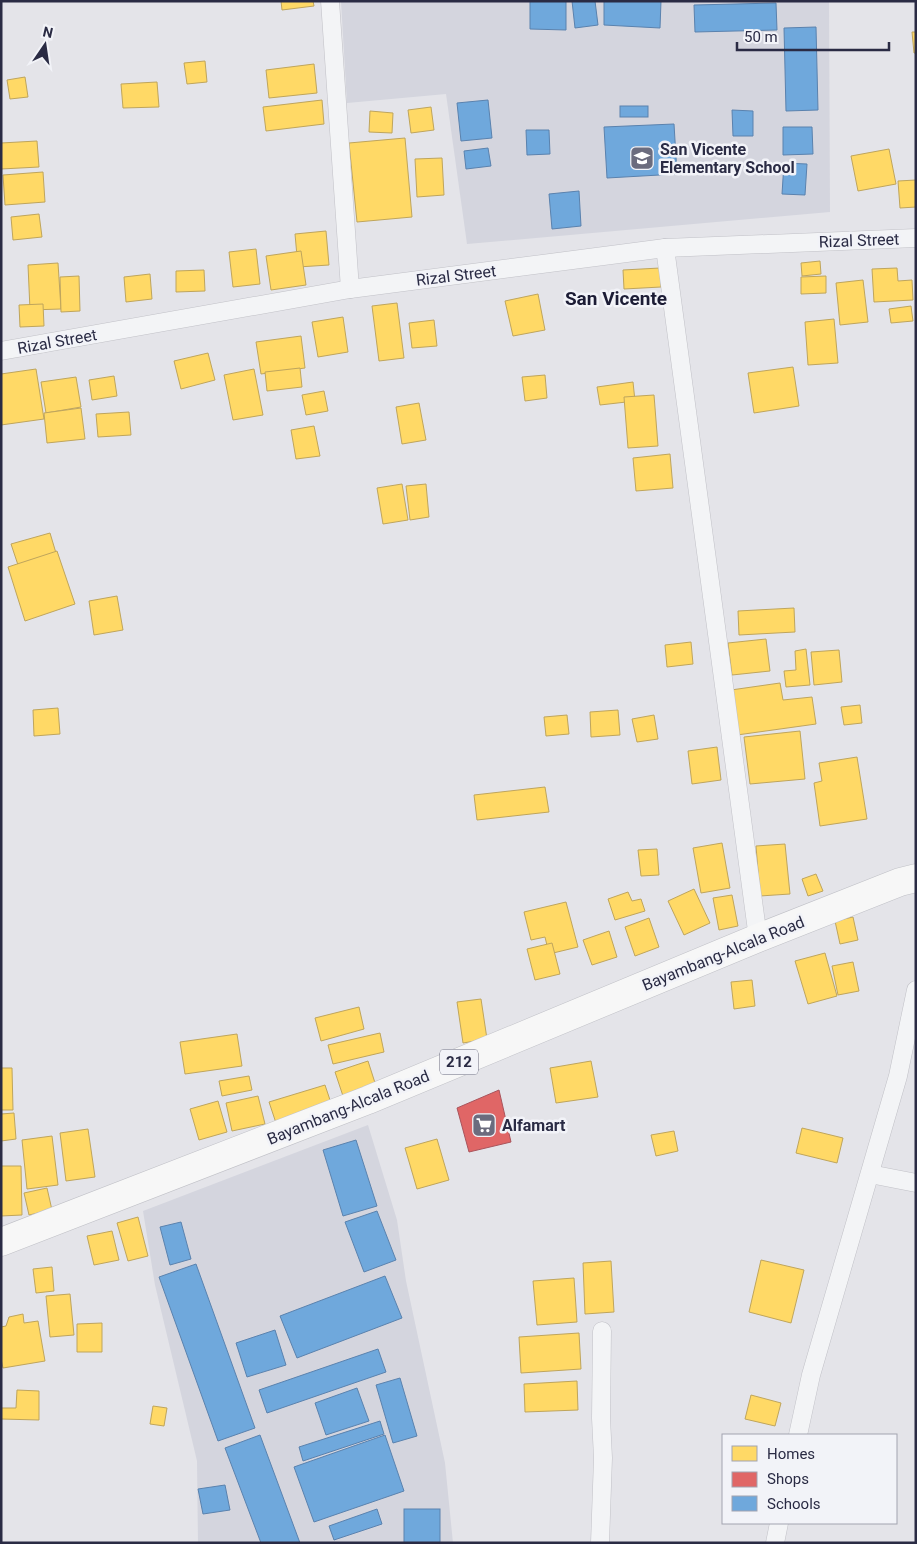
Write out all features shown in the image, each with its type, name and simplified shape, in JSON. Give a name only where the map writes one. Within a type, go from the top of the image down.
[{"type":"main road","name":"Bayambang-Alcala Road","points":[[1,1242],[368,1100],[758,938],[916,878]]},
{"type":"street","points":[[330,1],[350,289]]},
{"type":"street","name":"Rizal Street","points":[[1,350],[350,289],[665,248],[916,238]]},
{"type":"street","points":[[665,248],[758,938]]},
{"type":"street","points":[[798,1434],[812,1375],[898,1076],[916,990]]},
{"type":"street","points":[[870,1174],[916,1183]]},
{"type":"street","points":[[600,1543],[603,1458],[601,1418],[602,1331]]},
{"type":"street","points":[[775,1543],[780,1524]]},
{"type":"shaded area","name":"San Vicente Elementary School","points":[[341,1],[829,1],[830,212],[467,244],[446,94],[347,103]]},
{"type":"shaded area","points":[[368,1125],[397,1220],[406,1281],[445,1463],[453,1543],[198,1543],[197,1461],[155,1285],[143,1211]]},
{"type":"building: Homes","points":[[281,1],[313,1],[314,6],[282,10]]},
{"type":"building: Homes","points":[[912,32],[916,32],[916,53],[914,53]]},
{"type":"building: Homes","points":[[205,61],[207,82],[187,84],[184,63]]},
{"type":"building: Homes","points":[[314,64],[317,93],[269,98],[266,70]]},
{"type":"building: Homes","points":[[25,77],[28,97],[10,99],[7,80]]},
{"type":"building: Homes","points":[[157,82],[159,107],[123,108],[121,84]]},
{"type":"building: Homes","points":[[322,100],[324,124],[266,131],[263,107]]},
{"type":"building: Homes","points":[[431,107],[434,130],[411,133],[408,110]]},
{"type":"building: Homes","points":[[370,111],[393,113],[392,133],[369,132]]},
{"type":"building: Homes","points":[[405,138],[412,217],[357,222],[349,143]]},
{"type":"building: Homes","points":[[37,141],[39,167],[1,169],[1,143]]},
{"type":"building: Homes","points":[[889,149],[896,184],[858,191],[851,156]]},
{"type":"building: Homes","points":[[442,158],[444,195],[417,197],[415,159]]},
{"type":"building: Homes","points":[[43,172],[45,202],[5,205],[3,175]]},
{"type":"building: Homes","points":[[916,180],[916,207],[900,208],[898,181]]},
{"type":"building: Homes","points":[[39,214],[42,237],[13,240],[11,217]]},
{"type":"building: Homes","points":[[326,231],[329,265],[298,267],[295,234]]},
{"type":"building: Homes","points":[[256,249],[260,284],[233,287],[229,252]]},
{"type":"building: Homes","points":[[301,251],[306,285],[271,290],[266,256]]},
{"type":"building: Homes","points":[[820,261],[821,274],[802,276],[801,263]]},
{"type":"building: Homes","points":[[58,263],[61,309],[30,310],[28,265]]},
{"type":"building: Homes","points":[[660,268],[661,287],[624,289],[623,270]]},
{"type":"building: Homes","points":[[897,268],[898,281],[912,280],[913,300],[874,302],[872,269]]},
{"type":"building: Homes","points":[[204,270],[205,291],[176,292],[176,271]]},
{"type":"building: Homes","points":[[150,274],[152,299],[126,302],[124,277]]},
{"type":"building: Homes","points":[[79,276],[80,311],[61,312],[60,277]]},
{"type":"building: Homes","points":[[826,276],[826,293],[801,294],[801,277]]},
{"type":"building: Homes","points":[[863,280],[868,322],[840,325],[836,283]]},
{"type":"building: Homes","points":[[538,294],[545,330],[513,336],[505,301]]},
{"type":"building: Homes","points":[[397,303],[404,358],[379,361],[372,306]]},
{"type":"building: Homes","points":[[43,304],[44,326],[20,327],[19,305]]},
{"type":"building: Homes","points":[[911,306],[913,321],[891,323],[889,309]]},
{"type":"building: Homes","points":[[343,317],[348,352],[318,357],[312,322]]},
{"type":"building: Homes","points":[[834,319],[838,363],[808,365],[805,322]]},
{"type":"building: Homes","points":[[434,320],[437,346],[412,348],[409,323]]},
{"type":"building: Homes","points":[[301,336],[305,368],[261,374],[256,342]]},
{"type":"building: Homes","points":[[208,353],[215,380],[181,389],[174,361]]},
{"type":"building: Homes","points":[[793,367],[799,406],[754,413],[748,373]]},
{"type":"building: Homes","points":[[300,368],[302,387],[267,391],[265,372]]},
{"type":"building: Homes","points":[[36,369],[44,419],[1,425],[1,374]]},
{"type":"building: Homes","points":[[254,369],[263,415],[233,420],[224,375]]},
{"type":"building: Homes","points":[[545,375],[547,398],[525,401],[522,377]]},
{"type":"building: Homes","points":[[114,376],[117,396],[92,400],[89,380]]},
{"type":"building: Homes","points":[[76,377],[81,407],[46,413],[41,382]]},
{"type":"building: Homes","points":[[633,382],[635,401],[600,405],[597,387]]},
{"type":"building: Homes","points":[[324,391],[328,411],[306,415],[302,395]]},
{"type":"building: Homes","points":[[654,395],[658,446],[628,448],[624,397]]},
{"type":"building: Homes","points":[[419,403],[426,440],[402,444],[396,407]]},
{"type":"building: Homes","points":[[81,408],[85,439],[47,443],[44,413]]},
{"type":"building: Homes","points":[[129,412],[131,435],[98,437],[96,414]]},
{"type":"building: Homes","points":[[314,426],[320,456],[296,459],[291,430]]},
{"type":"building: Homes","points":[[670,454],[673,488],[636,491],[633,458]]},
{"type":"building: Homes","points":[[402,484],[408,520],[383,524],[377,488]]},
{"type":"building: Homes","points":[[426,484],[429,517],[410,520],[406,486]]},
{"type":"building: Homes","points":[[50,533],[56,553],[18,565],[11,544]]},
{"type":"building: Homes","points":[[57,551],[75,604],[25,621],[8,567]]},
{"type":"building: Homes","points":[[117,596],[123,630],[94,635],[89,601]]},
{"type":"building: Homes","points":[[794,608],[795,632],[739,635],[738,611]]},
{"type":"building: Homes","points":[[766,639],[770,671],[732,675],[728,643]]},
{"type":"building: Homes","points":[[691,642],[693,664],[667,667],[665,645]]},
{"type":"building: Homes","points":[[806,649],[810,685],[786,687],[784,671],[796,670],[795,651]]},
{"type":"building: Homes","points":[[839,650],[842,682],[814,685],[811,652]]},
{"type":"building: Homes","points":[[780,683],[783,700],[812,697],[816,724],[737,735],[731,690]]},
{"type":"building: Homes","points":[[860,705],[862,723],[844,725],[841,707]]},
{"type":"building: Homes","points":[[58,708],[60,734],[34,736],[33,710]]},
{"type":"building: Homes","points":[[618,710],[620,735],[591,737],[590,712]]},
{"type":"building: Homes","points":[[567,715],[569,734],[546,736],[544,717]]},
{"type":"building: Homes","points":[[654,715],[658,739],[637,742],[632,719]]},
{"type":"building: Homes","points":[[800,731],[805,779],[750,784],[744,737]]},
{"type":"building: Homes","points":[[717,747],[721,780],[692,784],[688,751]]},
{"type":"building: Homes","points":[[857,757],[867,819],[820,826],[814,783],[822,781],[819,763]]},
{"type":"building: Homes","points":[[545,787],[549,812],[477,820],[474,795]]},
{"type":"building: Homes","points":[[722,843],[730,888],[701,893],[693,848]]},
{"type":"building: Homes","points":[[785,844],[790,894],[760,896],[756,846]]},
{"type":"building: Homes","points":[[657,849],[659,875],[641,876],[638,850]]},
{"type":"building: Homes","points":[[816,874],[823,891],[808,896],[802,879]]},
{"type":"building: Homes","points":[[694,889],[710,923],[684,935],[668,901]]},
{"type":"building: Homes","points":[[628,892],[632,901],[641,899],[645,911],[615,920],[608,899]]},
{"type":"building: Homes","points":[[732,895],[738,926],[719,930],[713,898]]},
{"type":"building: Homes","points":[[566,902],[578,947],[549,954],[545,937],[531,940],[524,912]]},
{"type":"building: Homes","points":[[853,917],[858,940],[840,944],[835,921]]},
{"type":"building: Homes","points":[[649,918],[659,947],[635,956],[625,927]]},
{"type":"building: Homes","points":[[609,931],[617,957],[592,965],[583,940]]},
{"type":"building: Homes","points":[[552,943],[560,974],[535,980],[527,949]]},
{"type":"building: Homes","points":[[825,953],[837,996],[808,1004],[795,961]]},
{"type":"building: Homes","points":[[853,962],[859,991],[838,995],[832,966]]},
{"type":"building: Homes","points":[[752,980],[755,1006],[734,1009],[731,982]]},
{"type":"building: Homes","points":[[481,999],[487,1039],[463,1043],[457,1002]]},
{"type":"building: Homes","points":[[359,1007],[364,1029],[321,1041],[315,1018]]},
{"type":"building: Homes","points":[[380,1033],[384,1052],[333,1064],[328,1045]]},
{"type":"building: Homes","points":[[237,1034],[242,1066],[185,1074],[180,1042]]},
{"type":"building: Homes","points":[[368,1061],[376,1086],[343,1096],[335,1072]]},
{"type":"building: Homes","points":[[591,1061],[598,1097],[556,1103],[550,1068]]},
{"type":"building: Homes","points":[[1,1068],[12,1068],[13,1110],[1,1110]]},
{"type":"building: Homes","points":[[249,1076],[252,1090],[222,1096],[219,1081]]},
{"type":"building: Homes","points":[[325,1085],[332,1106],[276,1123],[269,1102]]},
{"type":"building: Homes","points":[[258,1096],[265,1124],[232,1131],[226,1103]]},
{"type":"building: Homes","points":[[218,1101],[227,1132],[199,1140],[190,1109]]},
{"type":"building: Homes","points":[[14,1113],[16,1139],[1,1141],[1,1114]]},
{"type":"building: Homes","points":[[802,1128],[843,1138],[837,1163],[796,1153]]},
{"type":"building: Homes","points":[[88,1129],[95,1177],[66,1181],[60,1133]]},
{"type":"building: Homes","points":[[674,1131],[678,1151],[656,1156],[651,1135]]},
{"type":"building: Homes","points":[[52,1136],[58,1185],[27,1189],[22,1140]]},
{"type":"building: Homes","points":[[437,1139],[449,1180],[417,1189],[405,1148]]},
{"type":"building: Homes","points":[[1,1166],[21,1166],[22,1215],[1,1216]]},
{"type":"building: Homes","points":[[47,1188],[52,1210],[29,1215],[24,1193]]},
{"type":"building: Homes","points":[[138,1217],[148,1256],[128,1261],[117,1223]]},
{"type":"building: Homes","points":[[112,1231],[119,1260],[94,1265],[87,1236]]},
{"type":"building: Homes","points":[[761,1260],[804,1270],[791,1323],[749,1312]]},
{"type":"building: Homes","points":[[611,1261],[614,1312],[585,1314],[583,1263]]},
{"type":"building: Homes","points":[[52,1267],[54,1291],[36,1293],[33,1269]]},
{"type":"building: Homes","points":[[574,1278],[577,1322],[537,1325],[533,1281]]},
{"type":"building: Homes","points":[[70,1294],[74,1335],[50,1337],[46,1296]]},
{"type":"building: Homes","points":[[23,1314],[24,1323],[38,1321],[45,1361],[3,1368],[1,1359],[1,1327],[6,1326],[9,1317]]},
{"type":"building: Homes","points":[[102,1323],[102,1352],[77,1352],[77,1324]]},
{"type":"building: Homes","points":[[579,1333],[581,1369],[521,1373],[519,1337]]},
{"type":"building: Homes","points":[[577,1381],[578,1410],[525,1412],[524,1384]]},
{"type":"building: Homes","points":[[17,1390],[39,1391],[39,1420],[1,1419],[1,1408],[16,1408]]},
{"type":"building: Homes","points":[[751,1395],[781,1403],[775,1426],[745,1419]]},
{"type":"building: Homes","points":[[153,1406],[167,1408],[164,1426],[150,1424]]},
{"type":"building: Shops","name":"Alfamart","points":[[499,1090],[511,1142],[469,1152],[457,1108]]},
{"type":"building: Schools","points":[[530,1],[566,1],[566,30],[530,29]]},
{"type":"building: Schools","points":[[572,1],[595,1],[598,25],[575,28]]},
{"type":"building: Schools","points":[[604,1],[661,1],[660,28],[604,25]]},
{"type":"building: Schools","points":[[776,3],[777,30],[695,32],[694,5]]},
{"type":"building: Schools","points":[[816,27],[818,110],[786,111],[784,28]]},
{"type":"building: Schools","points":[[488,100],[492,138],[461,141],[457,103]]},
{"type":"building: Schools","points":[[620,106],[648,106],[648,117],[620,117]]},
{"type":"building: Schools","points":[[732,110],[753,111],[753,136],[733,136]]},
{"type":"building: Schools","points":[[674,124],[677,174],[607,178],[604,127]]},
{"type":"building: Schools","points":[[783,127],[812,127],[813,154],[783,155]]},
{"type":"building: Schools","points":[[526,130],[549,130],[550,154],[527,155]]},
{"type":"building: Schools","points":[[488,148],[491,166],[466,169],[464,151]]},
{"type":"building: Schools","points":[[784,163],[807,164],[805,195],[782,194]]},
{"type":"building: Schools","points":[[579,191],[581,226],[552,229],[549,194]]},
{"type":"building: Schools","points":[[356,1140],[377,1206],[343,1216],[323,1150]]},
{"type":"building: Schools","points":[[377,1211],[396,1260],[364,1272],[345,1222]]},
{"type":"building: Schools","points":[[181,1222],[191,1259],[170,1265],[160,1227]]},
{"type":"building: Schools","points":[[196,1264],[255,1428],[218,1441],[159,1277]]},
{"type":"building: Schools","points":[[385,1276],[402,1318],[297,1358],[280,1316]]},
{"type":"building: Schools","points":[[275,1330],[286,1365],[247,1377],[236,1343]]},
{"type":"building: Schools","points":[[378,1349],[386,1372],[267,1413],[259,1390]]},
{"type":"building: Schools","points":[[400,1378],[417,1436],[393,1443],[376,1385]]},
{"type":"building: Schools","points":[[357,1388],[369,1421],[326,1435],[315,1403]]},
{"type":"building: Schools","points":[[380,1421],[384,1434],[303,1461],[299,1447]]},
{"type":"building: Schools","points":[[260,1435],[300,1543],[261,1543],[225,1448]]},
{"type":"building: Schools","points":[[385,1435],[404,1491],[314,1522],[294,1467]]},
{"type":"building: Schools","points":[[225,1485],[230,1510],[203,1514],[198,1489]]},
{"type":"building: Schools","points":[[377,1509],[382,1524],[334,1540],[329,1526]]},
{"type":"building: Schools","points":[[404,1509],[440,1509],[440,1543],[404,1543]]},
{"type":"place","name":"San Vicente Elementary School","points":[[642,158]]},
{"type":"place","name":"Alfamart","points":[[484,1125]]},
{"type":"district","name":"San Vicente","points":[[616,298]]}]
